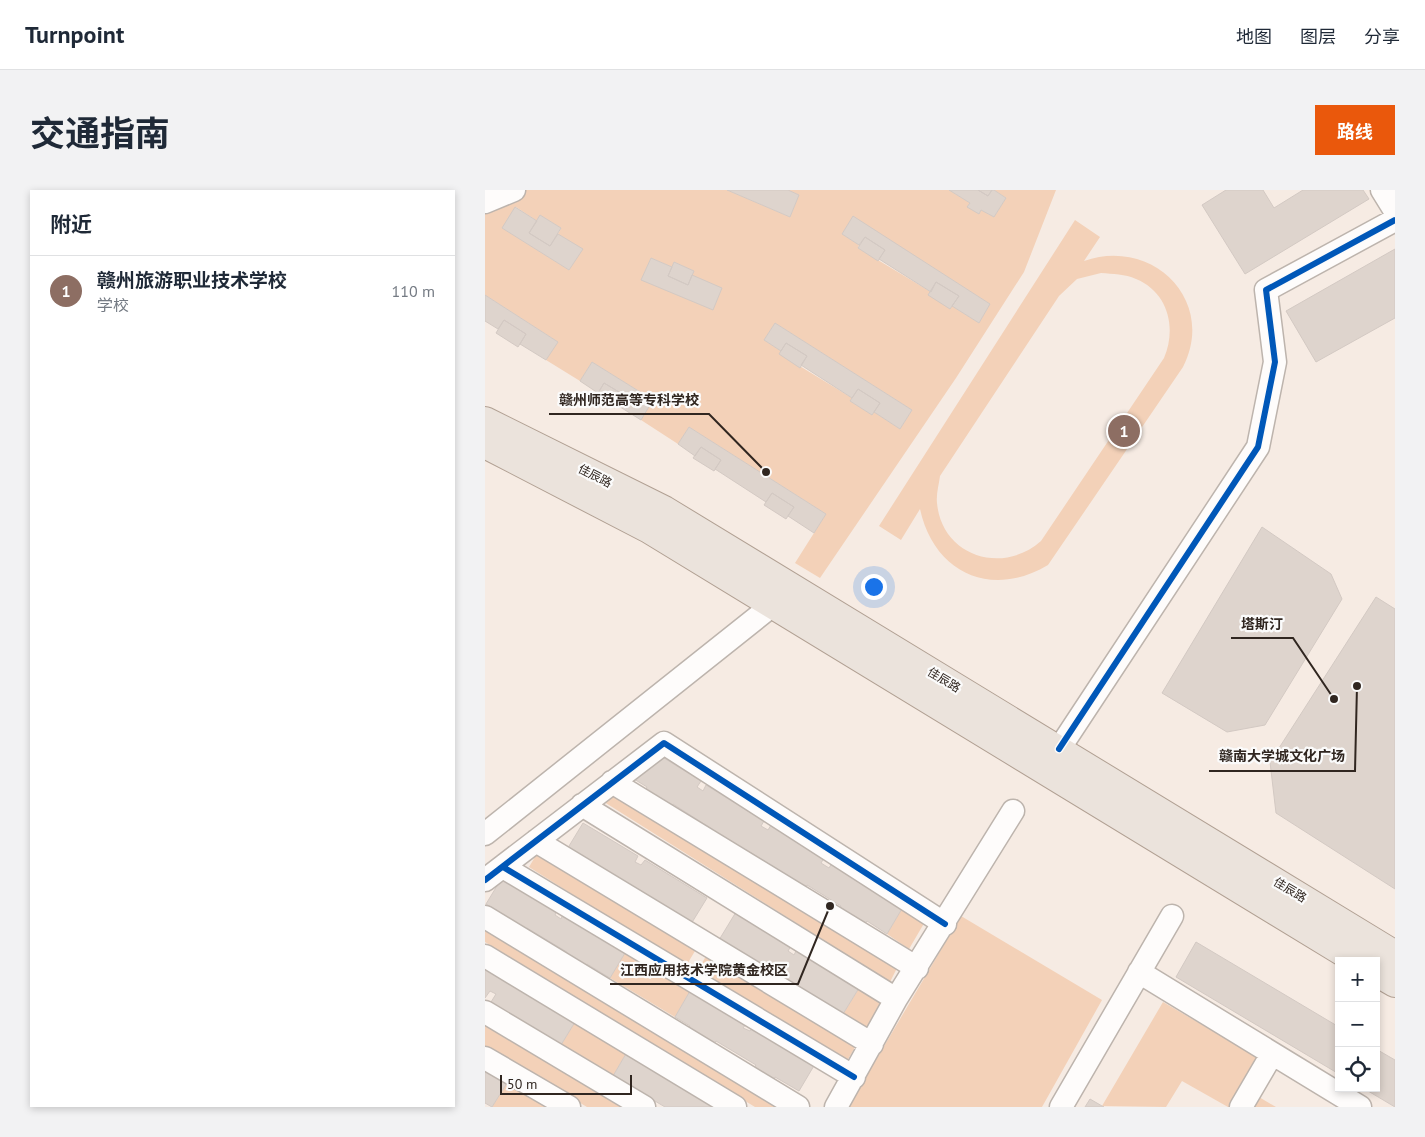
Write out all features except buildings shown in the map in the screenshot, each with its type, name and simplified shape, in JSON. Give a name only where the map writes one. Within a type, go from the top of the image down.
[{"type":"main road","name":"佳辰路","points":[[485,421],[663,510],[1395,955]]},
{"type":"main road","name":"佳辰路","points":[[485,444],[649,528],[1039,768],[1351,957]]},
{"type":"main road","points":[[1380,974],[1395,983]]},
{"type":"street","points":[[485,202],[514,190]]},
{"type":"street","points":[[1382,190],[1395,211]]},
{"type":"street","points":[[1059,749],[1258,447],[1275,362],[1266,290],[1395,220]]},
{"type":"street","points":[[485,834],[775,604]]},
{"type":"street","points":[[485,880],[663,743],[945,924]]},
{"type":"street","points":[[612,782],[917,968]]},
{"type":"street","points":[[583,805],[896,999]]},
{"type":"street","points":[[836,1107],[896,999],[945,924],[1013,811]]},
{"type":"street","points":[[536,841],[872,1044]]},
{"type":"street","points":[[503,867],[853,1077]]},
{"type":"street","points":[[1061,1107],[1172,916]]},
{"type":"street","points":[[485,917],[797,1107]]},
{"type":"street","points":[[485,956],[735,1107]]},
{"type":"street","points":[[1139,972],[1360,1107]]},
{"type":"street","points":[[485,1012],[644,1107]]},
{"type":"street","points":[[1241,1107],[1272,1054]]},
{"type":"street","points":[[485,1058],[569,1107]]},
{"type":"shaded area","points":[[485,190],[727,190],[790,217],[799,195],[788,190],[949,190],[970,203],[968,206],[979,213],[981,210],[994,217],[1006,198],[994,190],[1056,190],[1024,272],[956,378],[820,578],[795,563],[826,514],[689,427],[678,444],[641,420],[653,400],[592,362],[580,381],[546,360],[558,342],[485,295]],"holes":[[[516,207],[537,221],[540,215],[561,228],[558,234],[582,249],[569,270],[503,228]],[[853,217],[990,304],[979,323],[952,306],[950,309],[931,292],[858,248],[859,245],[842,234]],[[651,258],[672,267],[674,262],[694,271],[692,275],[641,280]],[[775,323],[912,410],[900,429],[874,412],[872,415],[850,401],[852,398],[780,354],[781,351],[764,340]]]},
{"type":"shaded area","points":[[1075,220],[1100,237],[1084,261],[1109,256],[1133,258],[1154,266],[1172,280],[1185,298],[1191,319],[1191,342],[1183,367],[1048,565],[1027,575],[1006,580],[986,579],[968,574],[952,564],[938,550],[927,531],[920,509],[901,540],[879,526]],"holes":[[[1101,273],[1132,277],[1147,285],[1156,293],[1167,312],[1169,323],[1170,335],[1164,358],[1041,541],[1026,551],[1009,557],[993,558],[977,555],[962,548],[950,536],[941,522],[937,503],[940,476],[1059,296],[1077,279]]]},
{"type":"shaded area","points":[[613,790],[899,964],[890,982],[601,800]]},
{"type":"shaded area","points":[[538,852],[695,951],[686,966],[529,867]]},
{"type":"shaded area","points":[[903,907],[926,920],[909,949],[887,934]]},
{"type":"shaded area","points":[[961,916],[1102,1000],[1042,1107],[848,1107]]},
{"type":"shaded area","points":[[485,926],[781,1107],[755,1107],[485,942]]},
{"type":"shaded area","points":[[625,953],[690,991],[675,1017],[610,978]]},
{"type":"shaded area","points":[[706,956],[858,1042],[847,1061],[696,974]]},
{"type":"shaded area","points":[[859,988],[883,1003],[866,1029],[843,1014]]},
{"type":"shaded area","points":[[1163,1002],[1259,1058],[1242,1087],[1276,1107],[1228,1107],[1182,1081],[1166,1107],[1102,1106]]},
{"type":"shaded area","points":[[575,1022],[627,1052],[613,1076],[561,1045]]},
{"type":"shaded area","points":[[485,1024],[625,1107],[587,1107],[485,1047]]},
{"type":"shaded area","points":[[507,1083],[549,1107],[492,1107]]},
{"type":"cycle path","points":[[1059,749],[1258,447],[1275,362],[1266,290],[1395,220]]},
{"type":"cycle path","points":[[485,880],[664,743],[945,924]]},
{"type":"cycle path","points":[[503,867],[854,1077]]},
{"type":"place","name":"赣州旅游职业技术学校","points":[[1124,431]]},
{"type":"place","name":"赣州师范高等专科学校","points":[[766,472]]},
{"type":"place","name":"赣南大学城文化广场","points":[[1357,686]]},
{"type":"place","name":"塔斯汀","points":[[1334,699]]},
{"type":"place","name":"江西应用技术学院黄金校区","points":[[830,906]]}]
